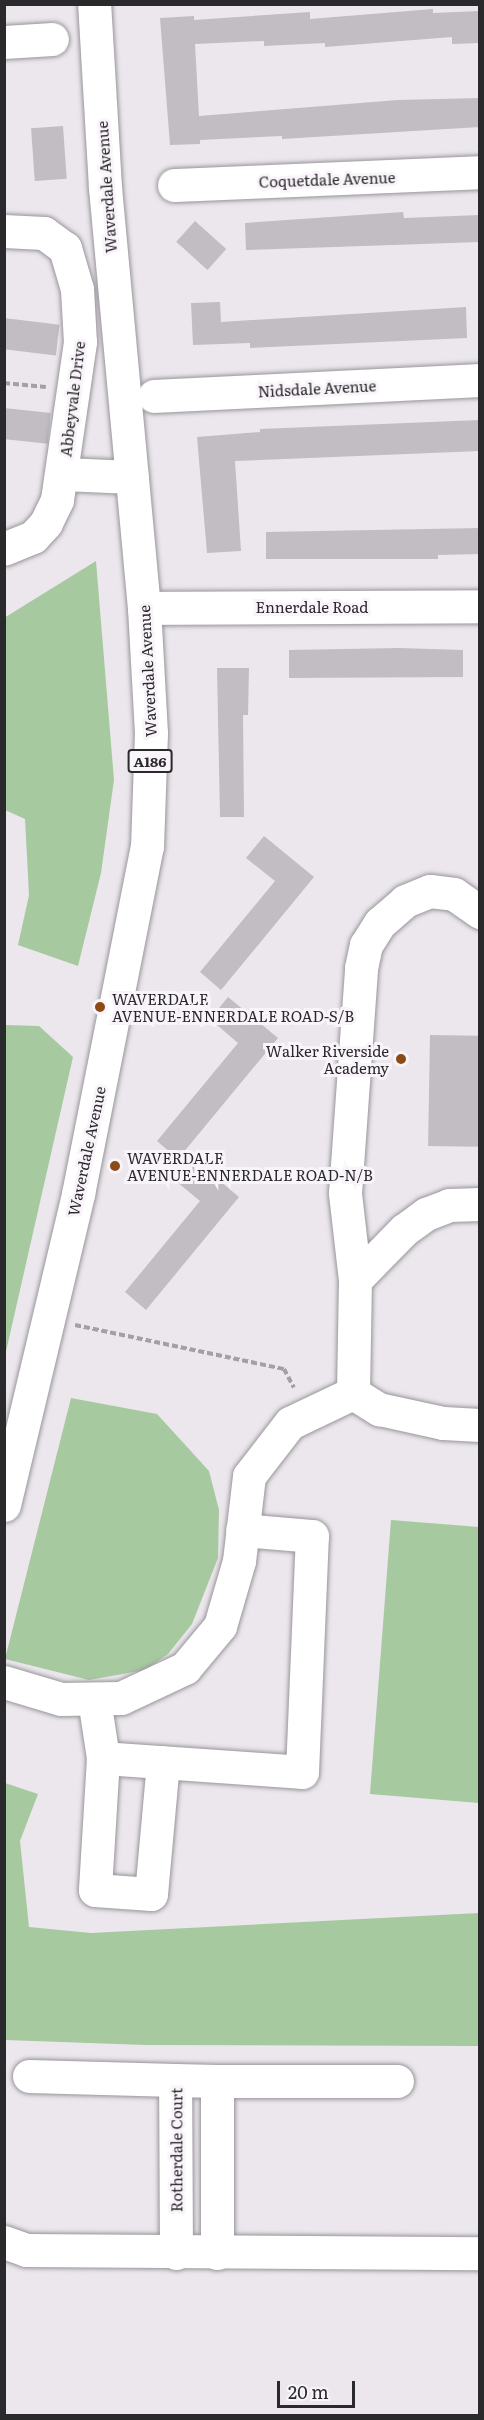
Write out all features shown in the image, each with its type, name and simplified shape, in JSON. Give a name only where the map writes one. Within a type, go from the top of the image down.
[{"type":"street","name":"Waverdale Avenue","points":[[4,1505],[78,1194],[147,847],[151,734],[144,608],[105,187],[94,4]]},
{"type":"street","points":[[4,42],[52,39]]},
{"type":"street","name":"Coquetdale Avenue","points":[[174,185],[480,172]]},
{"type":"street","name":"Abbeyvale Drive","points":[[4,231],[44,233],[55,238],[72,263],[80,342],[63,474],[46,523],[33,537],[4,549]]},
{"type":"street","name":"Nidsdale Avenue","points":[[154,396],[480,380]]},
{"type":"street","name":"Abbeyvale Drive","points":[[63,474],[132,477]]},
{"type":"street","name":"Ennerdale Road","points":[[144,608],[480,606]]},
{"type":"street","points":[[353,1393],[355,1280],[345,1193],[361,968],[366,945],[380,923],[405,900],[430,891],[454,894],[480,912]]},
{"type":"street","points":[[355,1280],[404,1230],[426,1214],[449,1205],[480,1204]]},
{"type":"street","points":[[4,1682],[61,1699],[121,1698],[185,1668],[219,1626],[239,1561],[249,1476],[290,1423],[353,1393]]},
{"type":"street","points":[[353,1393],[379,1409],[443,1423],[480,1425]]},
{"type":"street","points":[[443,1423],[480,1404]]},
{"type":"street","points":[[103,1758],[302,1772],[312,1536],[242,1530]]},
{"type":"street","points":[[94,1699],[103,1758],[95,1890],[151,1894],[163,1763]]},
{"type":"street","points":[[29,2076],[176,2080]]},
{"type":"street","name":"Rotherdale Court","points":[[176,2253],[176,2080],[397,2080]]},
{"type":"street","points":[[217,2081],[217,2253]]},
{"type":"street","points":[[4,2242],[26,2250],[176,2253],[480,2253]]},
{"type":"path","points":[[4,383],[72,394]]},
{"type":"path","points":[[48,1319],[284,1369],[308,1414]]},
{"type":"green space","points":[[96,561],[114,780],[101,873],[78,966],[18,945],[29,895],[25,819],[5,810],[4,618]]},
{"type":"green space","points":[[5,1025],[39,1026],[73,1057],[5,1356]]},
{"type":"green space","points":[[71,1398],[157,1414],[209,1471],[219,1510],[218,1558],[192,1624],[168,1654],[145,1670],[89,1680],[5,1659]]},
{"type":"green space","points":[[391,1520],[479,1527],[479,1803],[370,1794]]},
{"type":"green space","points":[[5,1783],[38,1794],[20,1841],[29,1927],[91,1933],[479,1913],[479,2046],[145,2045],[5,2040]]},
{"type":"building","points":[[433,9],[433,13],[480,11],[480,43],[452,44],[452,37],[325,47],[325,43],[264,46],[264,41],[195,44],[199,116],[398,100],[480,98],[480,127],[282,139],[282,136],[200,140],[200,144],[170,145],[160,18],[194,16],[194,20],[310,12],[310,19]]},
{"type":"building","points":[[63,126],[67,179],[35,181],[31,128]]},
{"type":"building","points":[[403,212],[404,218],[480,215],[480,242],[246,250],[245,223]]},
{"type":"building","points":[[195,221],[226,249],[207,270],[176,242]]},
{"type":"building","points":[[220,302],[221,322],[466,307],[467,338],[250,348],[250,343],[193,345],[191,303]]},
{"type":"building","points":[[4,318],[60,325],[56,356],[4,349]]},
{"type":"building","points":[[4,408],[51,413],[48,444],[4,439]]},
{"type":"building","points":[[480,420],[480,451],[235,461],[241,551],[207,553],[197,437],[260,432],[260,429]]},
{"type":"building","points":[[480,528],[480,554],[438,555],[438,559],[266,559],[266,532]]},
{"type":"building","points":[[399,648],[463,650],[463,677],[289,678],[289,650]]},
{"type":"building","points":[[217,668],[249,668],[248,715],[243,715],[244,817],[220,817]]},
{"type":"building","points":[[264,836],[314,877],[221,990],[200,972],[275,881],[246,858]]},
{"type":"building","points":[[228,997],[278,1038],[178,1159],[157,1141],[238,1043],[210,1019]]},
{"type":"building","points":[[430,1035],[480,1036],[478,1147],[428,1146]]},
{"type":"building","points":[[189,1155],[239,1197],[146,1310],[125,1292],[200,1201],[171,1177]]},
{"type":"place","name":"WAVERDALE AVENUE-ENNERDALE ROAD-S/B","points":[[100,1007]]},
{"type":"place","name":"Walker Riverside Academy","points":[[401,1059]]},
{"type":"place","name":"WAVERDALE AVENUE-ENNERDALE ROAD-N/B","points":[[115,1166]]}]
